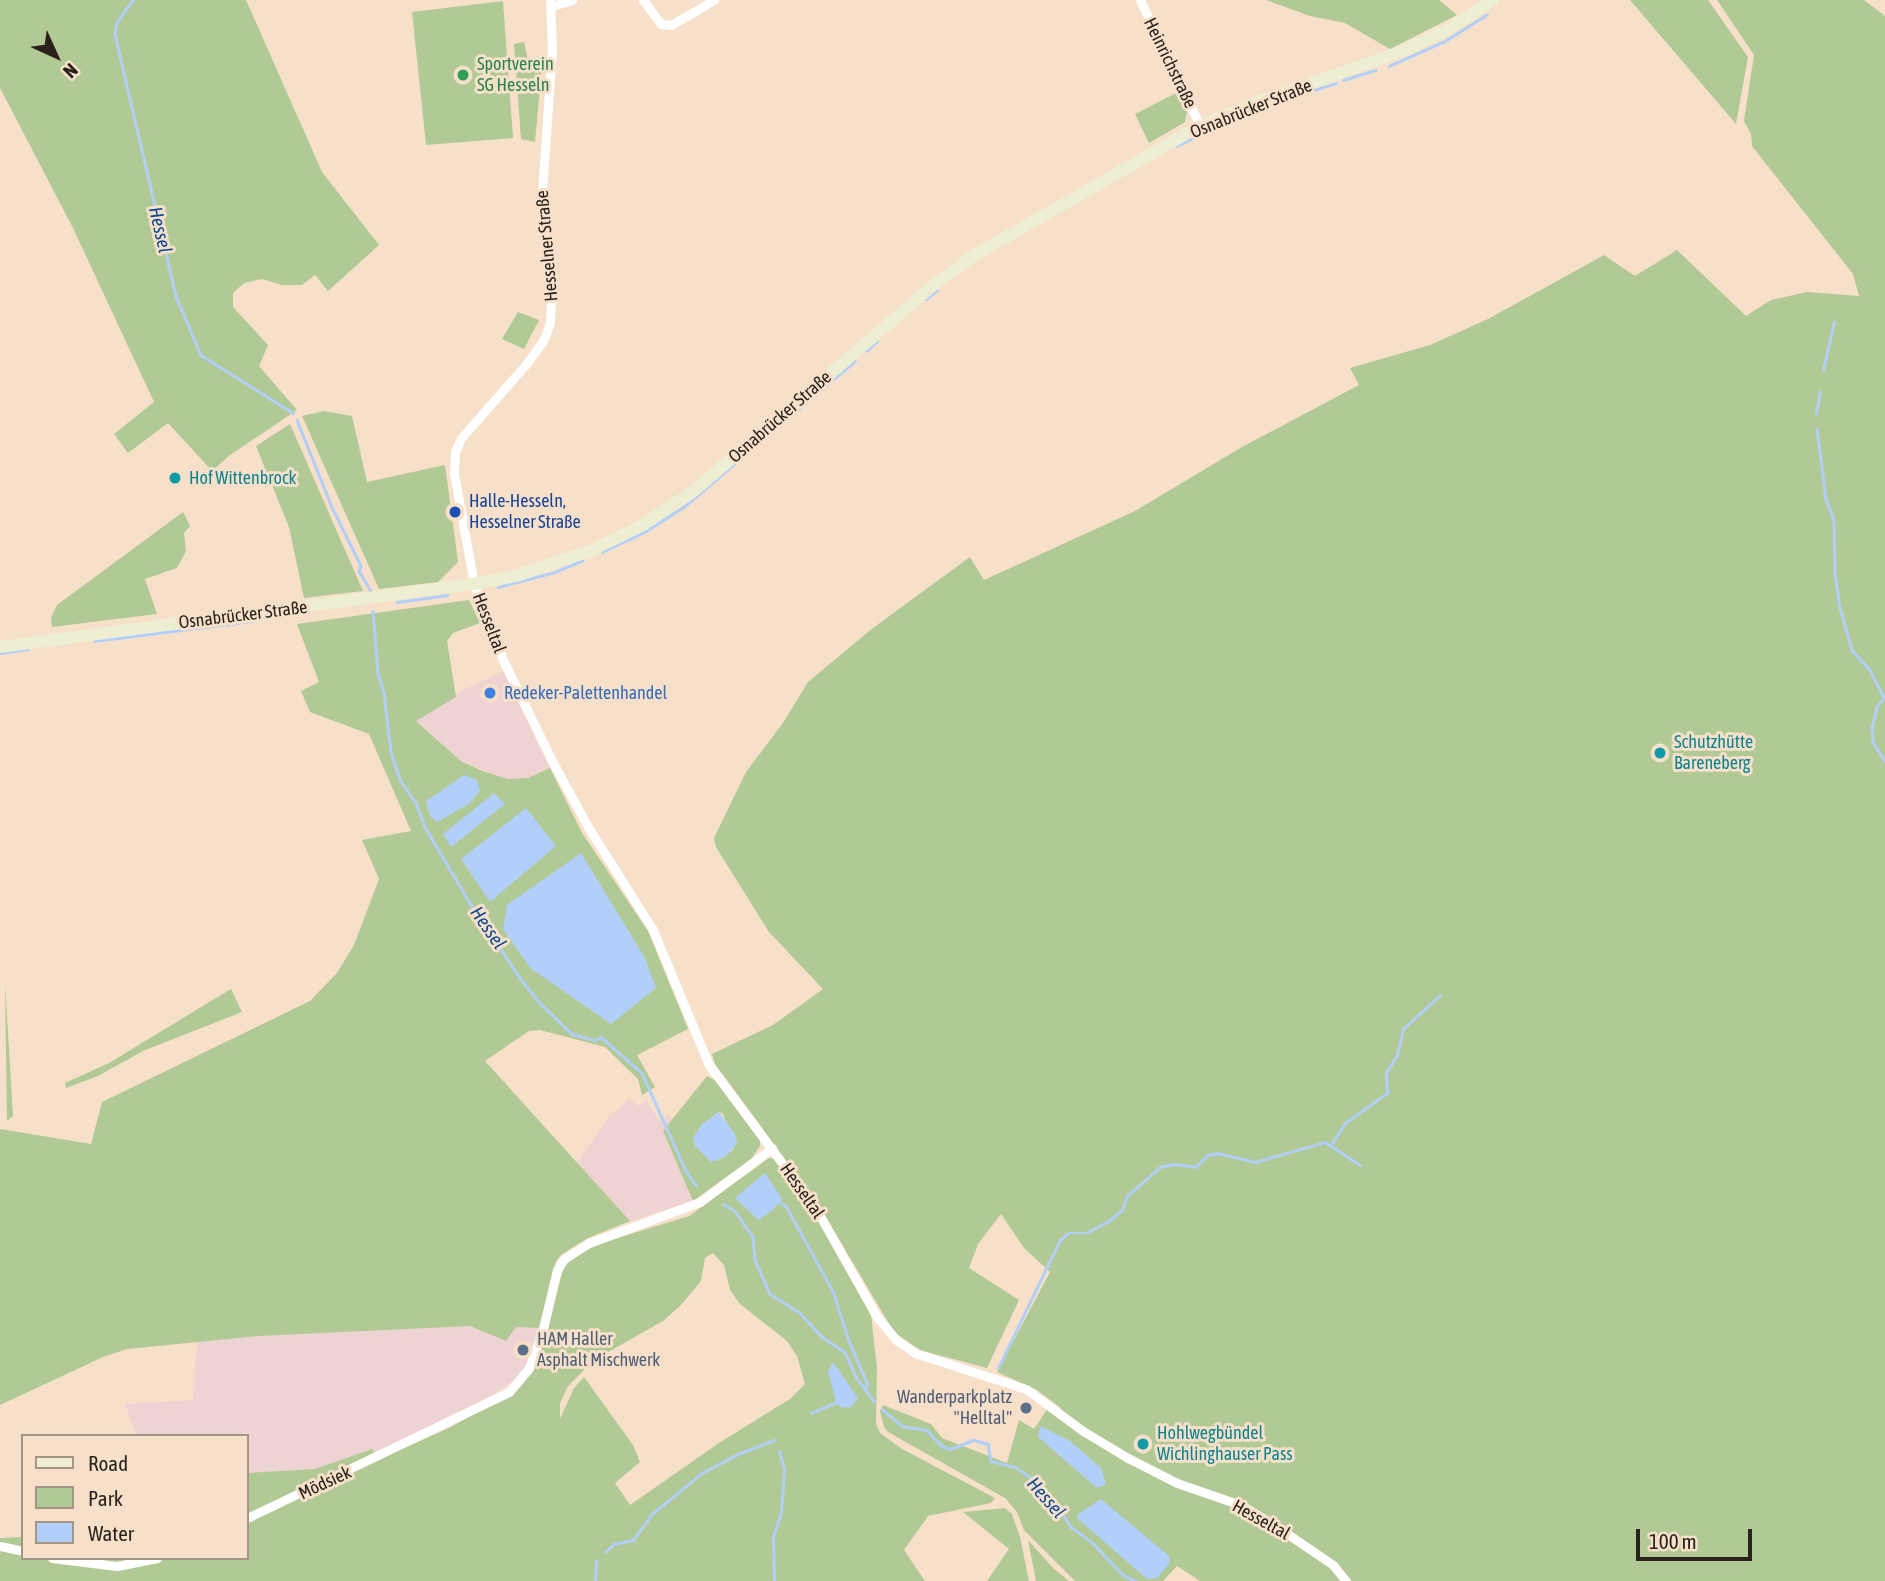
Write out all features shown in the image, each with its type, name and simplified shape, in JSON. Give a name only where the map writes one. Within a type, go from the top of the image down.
[{"type":"main road","name":"Osnabrücker Straße","points":[[0,647],[474,584],[552,566],[625,535],[663,513],[709,478],[930,288],[972,256],[1200,127],[1258,102],[1403,51],[1445,31],[1493,0]]},
{"type":"street","points":[[551,3],[572,0]]},
{"type":"street","points":[[643,0],[661,24],[671,24],[714,0]]},
{"type":"street","name":"Heinrichstraße","points":[[1140,0],[1200,127]]},
{"type":"street","name":"Hesselner Straße","points":[[474,584],[454,472],[455,452],[461,438],[543,341],[552,313],[541,206],[551,70],[551,3]]},
{"type":"street","name":"Hesseltal","points":[[474,584],[509,674],[551,759],[588,827],[653,930],[709,1065],[815,1207],[877,1317],[896,1340],[915,1353],[1026,1389],[1083,1431],[1128,1458],[1177,1483],[1241,1505],[1273,1524],[1322,1557],[1346,1581]]},
{"type":"street","name":"Mödsiek","points":[[248,1518],[509,1392],[520,1381],[533,1357],[557,1270],[564,1259],[589,1243],[700,1202],[772,1148]]},
{"type":"street","points":[[0,1546],[21,1551]]},
{"type":"street","points":[[68,1560],[117,1566],[147,1560]]},
{"type":"shaded area","points":[[503,671],[550,768],[528,778],[508,779],[462,762],[416,720],[455,697],[455,694]]},
{"type":"shaded area","points":[[629,1099],[638,1106],[646,1101],[660,1121],[669,1114],[672,1120],[663,1131],[693,1201],[630,1221],[576,1164],[608,1118]]},
{"type":"shaded area","points":[[470,1326],[505,1341],[516,1327],[539,1328],[529,1361],[514,1380],[494,1394],[375,1455],[372,1449],[315,1469],[248,1473],[248,1434],[136,1434],[125,1404],[193,1400],[197,1342],[258,1336]]},
{"type":"green space","points":[[0,0],[246,0],[322,172],[379,245],[328,291],[315,275],[302,285],[282,285],[262,279],[244,283],[233,293],[233,307],[268,345],[259,366],[297,410],[230,455],[212,471],[168,423],[128,453],[114,434],[154,402],[73,228],[0,88]]},
{"type":"green space","points":[[1266,0],[1439,0],[1457,15],[1390,49],[1345,23],[1310,16]]},
{"type":"green space","points":[[1630,0],[1708,0],[1748,57],[1736,124]]},
{"type":"green space","points":[[1717,0],[1864,0],[1885,16],[1885,1581],[1200,1581],[1177,1566],[1163,1581],[1075,1581],[1024,1530],[1017,1512],[1005,1498],[888,1432],[880,1411],[883,1405],[931,1424],[942,1438],[1007,1463],[1019,1420],[1034,1429],[1048,1408],[1056,1415],[1061,1408],[1037,1390],[997,1372],[1050,1272],[1024,1248],[1001,1214],[978,1244],[969,1268],[1019,1300],[987,1368],[920,1350],[894,1332],[818,1204],[715,1064],[712,1054],[773,1025],[823,989],[769,932],[716,847],[714,838],[746,772],[783,723],[808,682],[873,628],[970,557],[984,580],[1135,511],[1242,447],[1359,385],[1350,368],[1430,345],[1488,319],[1604,255],[1635,276],[1677,250],[1746,316],[1771,300],[1807,292],[1859,296],[1853,274],[1752,146],[1751,134],[1744,121],[1754,55]]},
{"type":"green space","name":"Sportverein SG Hesseln","points":[[503,1],[513,138],[426,145],[412,12]]},
{"type":"green space","points":[[524,42],[528,60],[542,65],[535,142],[521,139],[514,44]]},
{"type":"green space","points":[[1178,92],[1187,111],[1185,122],[1149,143],[1135,114]]},
{"type":"green space","points":[[518,312],[539,320],[524,349],[502,339]]},
{"type":"green space","points":[[324,411],[352,416],[367,482],[445,465],[458,562],[438,582],[379,589],[302,416]]},
{"type":"green space","points":[[290,424],[363,591],[304,598],[289,527],[256,446]]},
{"type":"green space","points":[[183,512],[190,526],[184,533],[186,551],[177,568],[145,579],[157,614],[52,627],[51,618],[57,605]]},
{"type":"green space","points":[[469,600],[480,623],[453,633],[447,641],[456,697],[416,721],[462,762],[483,771],[508,779],[528,778],[550,768],[582,833],[648,931],[688,1029],[637,1055],[655,1087],[642,1095],[638,1079],[605,1047],[540,1030],[529,1031],[485,1061],[630,1221],[588,1238],[562,1254],[556,1261],[539,1328],[516,1327],[506,1341],[470,1326],[258,1336],[127,1349],[103,1357],[0,1405],[0,1129],[91,1144],[102,1102],[310,1001],[337,973],[354,945],[379,879],[362,840],[411,831],[369,734],[310,712],[301,691],[319,682],[297,624]]},
{"type":"green space","points":[[5,983],[13,1116],[7,1121]]},
{"type":"green space","points":[[231,989],[242,1012],[143,1051],[98,1076],[66,1088],[65,1083],[109,1063]]},
{"type":"green space","points":[[707,1076],[716,1081],[760,1140],[760,1146],[751,1159],[693,1201],[663,1131]],"holes":[[[719,1112],[723,1114],[734,1149],[717,1161],[701,1151],[701,1125]]]},
{"type":"green space","points":[[769,1158],[774,1159],[812,1208],[871,1315],[877,1368],[876,1424],[880,1433],[902,1449],[995,1498],[991,1503],[928,1516],[904,1550],[925,1581],[0,1581],[0,1538],[21,1537],[21,1560],[248,1560],[248,1473],[315,1469],[372,1449],[379,1459],[447,1429],[511,1394],[531,1372],[564,1267],[569,1260],[592,1246],[689,1216]],"holes":[[[713,1253],[724,1265],[730,1290],[740,1304],[787,1341],[797,1356],[805,1384],[790,1399],[719,1443],[630,1505],[615,1483],[640,1462],[633,1445],[584,1377],[574,1388],[560,1419],[560,1403],[568,1386],[594,1360],[663,1321],[681,1305],[701,1281],[705,1258]]]},
{"type":"green space","points":[[1005,1508],[1012,1514],[1020,1537],[1029,1581],[987,1581],[1009,1549],[963,1512]]},
{"type":"green space","points":[[1028,1540],[1054,1569],[1069,1581],[1036,1581]]},
{"type":"water","points":[[464,775],[477,780],[480,791],[469,804],[437,822],[430,816],[426,801]]},
{"type":"water","points":[[494,793],[505,804],[451,847],[443,834]]},
{"type":"water","points":[[526,808],[556,846],[490,902],[461,859]]},
{"type":"water","points":[[581,853],[645,958],[656,988],[611,1024],[530,968],[503,929],[507,905]]},
{"type":"water","points":[[719,1112],[735,1134],[737,1144],[725,1157],[711,1162],[695,1146],[693,1138],[701,1125]]},
{"type":"water","points":[[765,1173],[782,1199],[773,1210],[758,1220],[735,1198]]},
{"type":"water","points":[[833,1362],[858,1398],[851,1407],[842,1408],[836,1402],[828,1372]]},
{"type":"water","points":[[1040,1426],[1070,1441],[1101,1468],[1106,1484],[1097,1488],[1038,1437]]},
{"type":"water","points":[[1101,1499],[1169,1556],[1170,1563],[1157,1578],[1147,1579],[1078,1519],[1077,1515]]},
{"type":"waterway","name":"Hessel","points":[[133,0],[117,23],[115,34],[176,296],[201,355],[293,413]]},
{"type":"waterway","points":[[1389,66],[1445,41],[1486,15]]},
{"type":"waterway","points":[[1343,80],[1375,70]]},
{"type":"waterway","points":[[1292,97],[1336,83]]},
{"type":"waterway","points":[[1177,146],[1208,130]]},
{"type":"waterway","points":[[926,299],[937,290]]},
{"type":"waterway","points":[[1823,370],[1834,322]]},
{"type":"waterway","points":[[866,351],[877,341]]},
{"type":"waterway","points":[[602,552],[646,531],[685,506],[855,361]]},
{"type":"waterway","points":[[1816,414],[1820,392]]},
{"type":"waterway","name":"Hessel","points":[[297,420],[332,507],[361,566],[359,571],[371,591]]},
{"type":"waterway","points":[[1817,429],[1826,499],[1834,520],[1835,573],[1840,607],[1852,650],[1870,670],[1884,698],[1877,707],[1872,728],[1873,742],[1885,761]]},
{"type":"waterway","points":[[498,587],[555,572],[583,560]]},
{"type":"waterway","points":[[397,602],[448,595]]},
{"type":"waterway","name":"Hessel","points":[[373,611],[378,673],[384,693],[391,752],[400,780],[416,803],[425,827],[470,903],[520,978],[542,1005],[572,1034],[595,1040],[601,1037],[642,1073],[686,1171],[696,1185]]},
{"type":"waterway","points":[[94,641],[252,621]]},
{"type":"waterway","points":[[0,653],[28,649]]},
{"type":"waterway","points":[[1332,1143],[1345,1123],[1387,1093],[1386,1073],[1397,1055],[1403,1029],[1440,995]]},
{"type":"waterway","points":[[998,1368],[1060,1240],[1068,1233],[1086,1233],[1110,1220],[1122,1210],[1127,1196],[1160,1167],[1173,1164],[1196,1167],[1207,1155],[1217,1153],[1255,1162],[1325,1142],[1360,1165]]},
{"type":"waterway","points":[[780,1202],[786,1206],[833,1291],[849,1341],[868,1385],[865,1389]]},
{"type":"waterway","name":"Hessel","points":[[723,1204],[735,1211],[753,1237],[755,1260],[770,1294],[799,1312],[821,1336],[845,1352],[856,1377],[874,1401]]},
{"type":"waterway","points":[[811,1413],[837,1402]]},
{"type":"waterway","name":"Hessel","points":[[882,1409],[902,1426],[927,1430],[942,1446],[950,1449],[974,1440],[988,1444],[991,1461],[1015,1467],[1037,1482],[1049,1494],[1071,1527],[1093,1543],[1123,1575],[1136,1581]]},
{"type":"waterway","points":[[605,1552],[614,1544],[633,1540],[652,1514],[702,1473],[738,1454],[774,1440]]},
{"type":"waterway","points":[[774,1581],[773,1537],[781,1513],[784,1469],[779,1452]]},
{"type":"waterway","points":[[595,1581],[596,1561]]},
{"type":"place","name":"Sportverein SG Hesseln","points":[[463,75]]},
{"type":"place","name":"Hof Wittenbrock","points":[[175,478]]},
{"type":"place","name":"Halle-Hesseln, Hesselner Straße","points":[[455,512]]},
{"type":"place","name":"Redeker-Palettenhandel","points":[[490,693]]},
{"type":"place","name":"Schutzhütte Bareneberg","points":[[1660,753]]},
{"type":"place","name":"HAM Haller Asphalt Mischwerk","points":[[523,1350]]},
{"type":"place","name":"Wanderparkplatz \"Helltal\"","points":[[1026,1408]]},
{"type":"place","name":"Hohlwegbündel Wichlinghauser Pass","points":[[1143,1444]]}]
